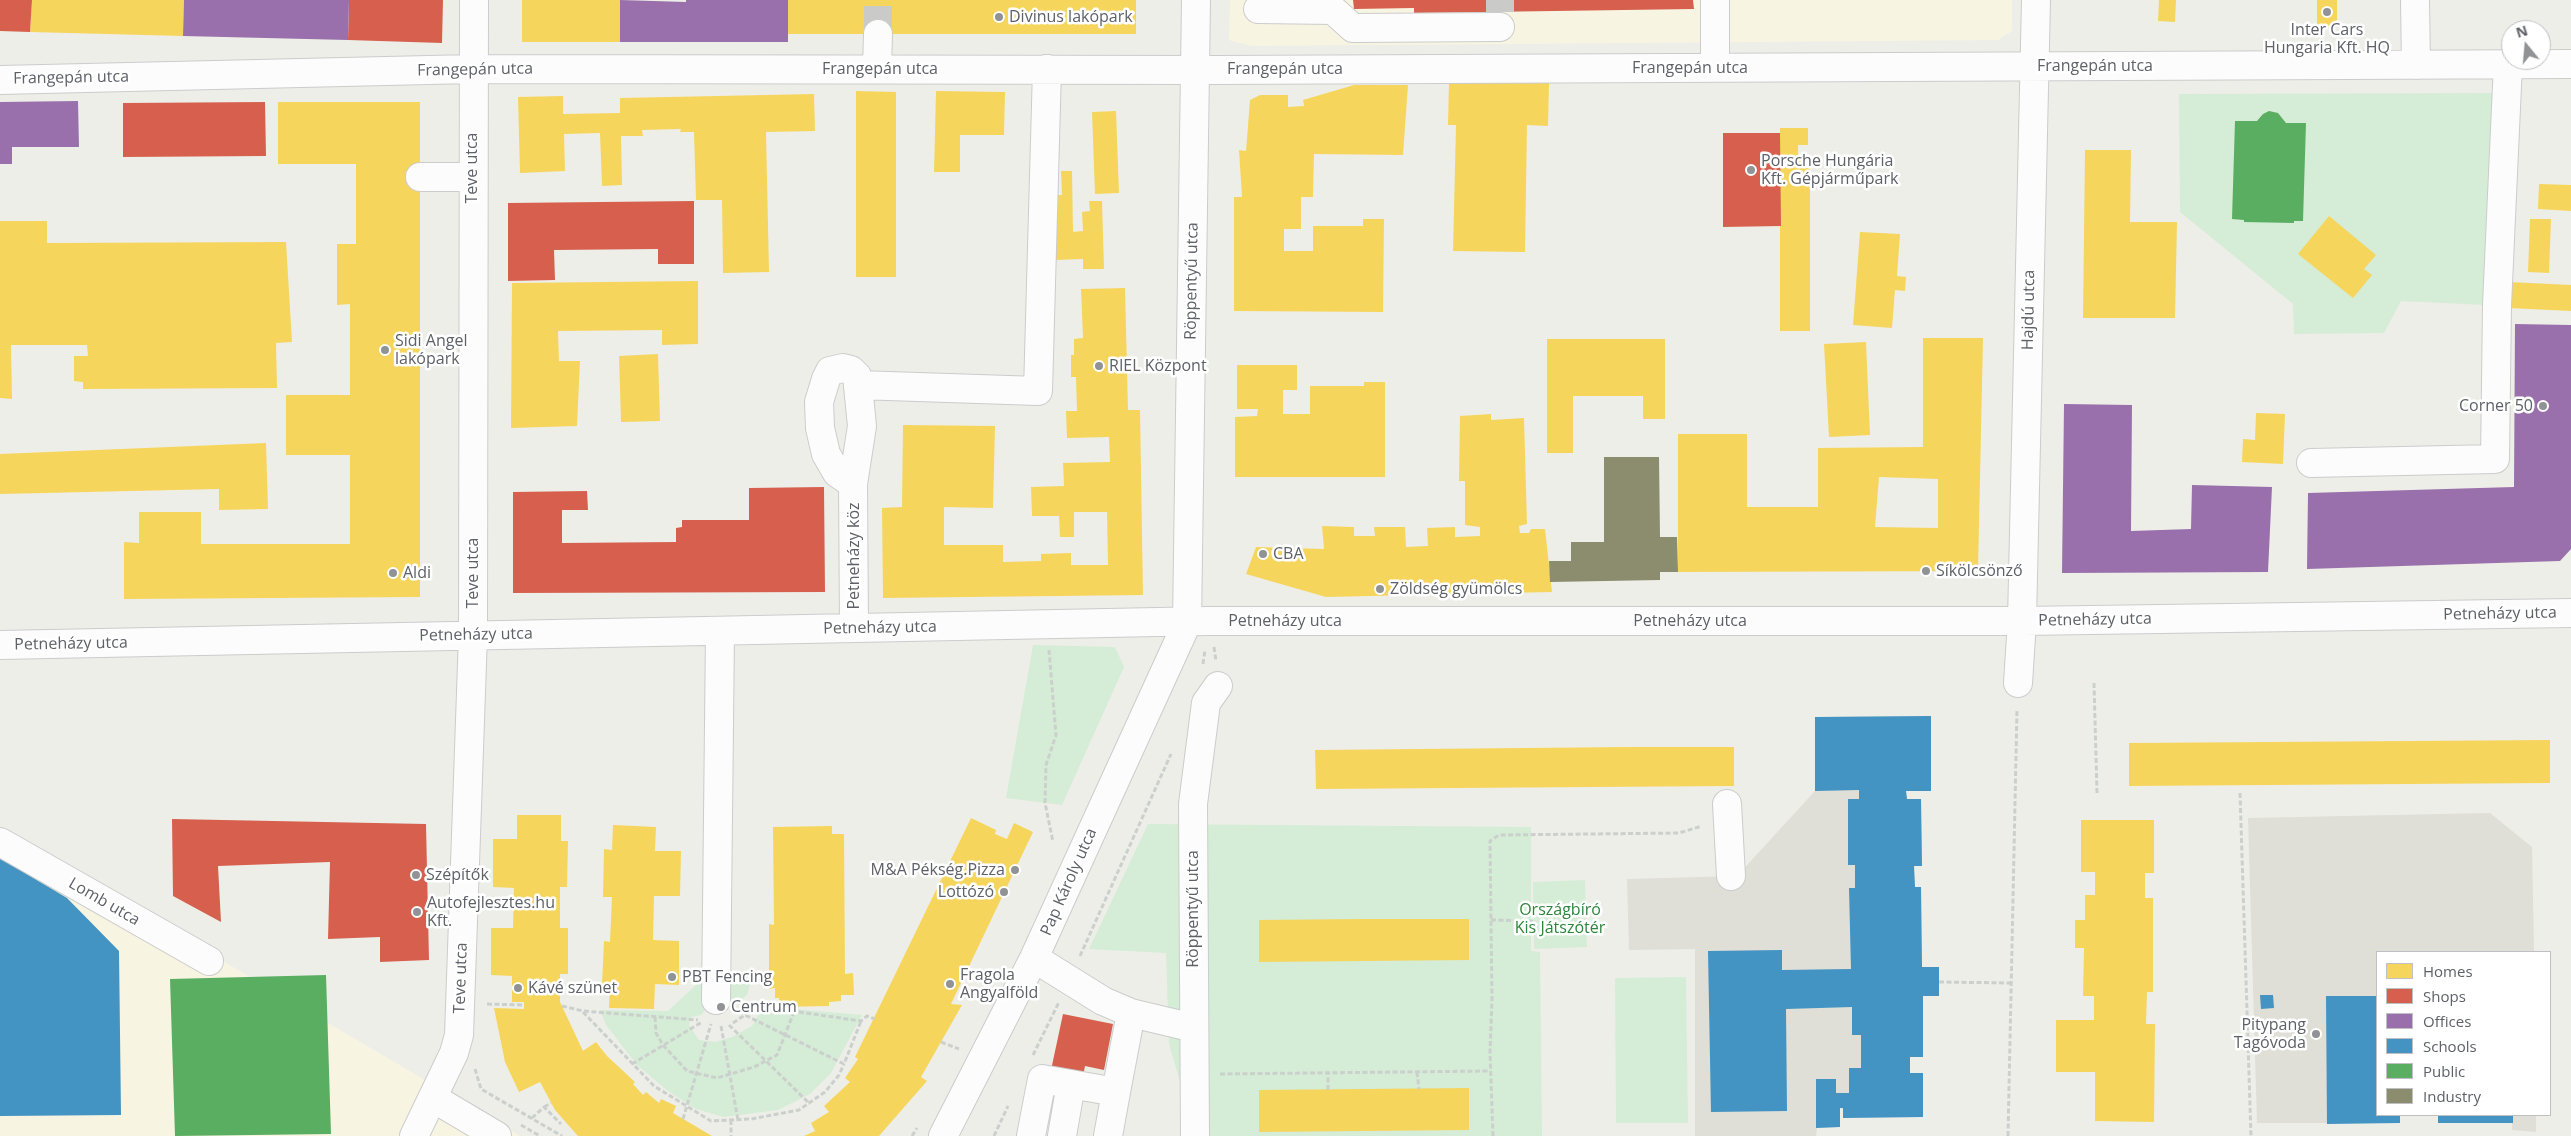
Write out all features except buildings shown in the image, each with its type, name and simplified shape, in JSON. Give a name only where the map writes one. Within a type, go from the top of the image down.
[{"type":"street","name":"Teve utca","points":[[414,1136],[454,1053],[459,1035],[473,635],[472,69],[474,0]]},
{"type":"street","name":"Röppentyű utca","points":[[1196,0],[1197,622]]},
{"type":"street","points":[[1715,0],[1715,68]]},
{"type":"street","name":"Hajdú utca","points":[[2018,683],[2022,621],[2036,0]]},
{"type":"street","points":[[2415,0],[2416,65]]},
{"type":"street","points":[[1258,9],[1333,10],[1353,28],[1500,20],[1501,69]]},
{"type":"street","points":[[877,69],[878,34]]},
{"type":"street","name":"Frangepán utca","points":[[0,80],[472,69],[1501,69],[2501,64]]},
{"type":"street","name":"Frangepán utca","points":[[2551,64],[2571,64]]},
{"type":"street","points":[[858,384],[1038,390],[1047,69]]},
{"type":"street","points":[[2311,463],[2494,459],[2497,305],[2508,70]]},
{"type":"street","points":[[420,177],[472,177]]},
{"type":"street","name":"Petneházy köz","points":[[853,484],[837,473],[826,454],[820,428],[819,402],[830,371],[843,368],[851,370],[857,376],[862,426],[853,484],[854,627]]},
{"type":"street","name":"Petneházy utca","points":[[0,646],[473,635],[720,633],[854,627],[1197,622],[2022,621],[2571,613]]},
{"type":"street","name":"Pap Károly utca","points":[[943,1136],[1034,958],[1197,622]]},
{"type":"street","points":[[713,1018],[720,633]]},
{"type":"street","name":"Röppentyű utca","points":[[1195,1136],[1193,804],[1206,703],[1218,686]]},
{"type":"street","points":[[1728,811],[1731,876]]},
{"type":"street","name":"Lomb utca","points":[[0,842],[208,961]]},
{"type":"street","points":[[1034,958],[1103,1001],[1131,1014],[1194,1028]]},
{"type":"street","points":[[1108,1136],[1131,1014]]},
{"type":"street","points":[[1031,1136],[1042,1079],[1116,1092]]},
{"type":"street","points":[[1062,1136],[1071,1084]]},
{"type":"street","points":[[433,1098],[497,1136]]},
{"type":"path","points":[[1197,622],[1218,668],[1218,686]]},
{"type":"path","points":[[1049,646],[1056,735],[1046,765],[1045,803],[1052,842]]},
{"type":"path","points":[[2008,1136],[2018,683]]},
{"type":"path","points":[[2094,683],[2097,794]]},
{"type":"path","points":[[2240,793],[2251,1136]]},
{"type":"path","points":[[1493,1136],[1490,1071],[1490,841],[1499,835],[1679,832],[1728,811]]},
{"type":"path","points":[[1491,920],[1533,921]]},
{"type":"path","points":[[1939,982],[2012,983]]},
{"type":"path","points":[[486,1012],[485,1004],[524,1006]]},
{"type":"path","points":[[729,1025],[746,1015],[751,1005],[861,1020]]},
{"type":"path","points":[[562,1006],[583,1011],[655,1017],[713,1018],[729,1025],[810,1104]]},
{"type":"path","points":[[583,1011],[654,1086],[711,1121],[738,1120],[800,1110],[810,1104],[825,1092],[840,1075],[861,1020],[867,1016],[875,1019]]},
{"type":"path","points":[[655,1017],[656,1034],[662,1046],[687,1071],[717,1078],[730,1075],[777,1055],[794,1012]]},
{"type":"path","points":[[746,1015],[844,1064]]},
{"type":"path","points":[[632,1064],[713,1018]]},
{"type":"path","points":[[683,1119],[713,1018]]},
{"type":"path","points":[[713,1018],[730,1075],[738,1120]]},
{"type":"path","points":[[475,1066],[481,1089],[562,1136]]},
{"type":"path","points":[[1195,1075],[1490,1071]]},
{"type":"path","points":[[1417,1072],[1419,1089]]},
{"type":"path","points":[[1328,1073],[1328,1090]]},
{"type":"path","points":[[532,1118],[551,1103]]},
{"type":"path","points":[[544,1107],[561,1124]]},
{"type":"path","points":[[731,1120],[731,1136]]},
{"type":"shaded area","points":[[1230,0],[2012,0],[2012,31],[1998,40],[1251,46],[1229,40]]},
{"type":"shaded area","points":[[1931,716],[1906,791],[1907,799],[1921,799],[1922,866],[1914,866],[1915,887],[1921,887],[1922,967],[1939,967],[1939,996],[1923,996],[1923,1057],[1910,1057],[1910,1073],[1923,1073],[1923,1117],[1843,1118],[1843,1109],[1840,1108],[1840,1127],[1817,1128],[1816,1136],[1695,1136],[1695,949],[1629,950],[1627,879],[1737,876],[1815,791],[1815,717]]},
{"type":"shaded area","name":"Pitypang Tagóvoda","points":[[2490,813],[2532,847],[2534,951],[2376,951],[2376,1116],[2400,1116],[2400,1123],[2257,1123],[2248,818]]},
{"type":"shaded area","points":[[0,830],[520,1136],[0,1136]]},
{"type":"shaded area","points":[[2438,1116],[2536,1116],[2536,1132],[2512,1130],[2512,1123],[2438,1123]]},
{"type":"green space","points":[[2499,93],[2485,305],[2401,301],[2384,333],[2294,334],[2293,304],[2180,212],[2179,94]]},
{"type":"green space","points":[[1033,645],[1115,647],[1124,667],[1062,805],[1006,798]]},
{"type":"green space","points":[[1148,824],[1531,827],[1531,951],[1540,952],[1542,1136],[1196,1136],[1169,1044],[1166,953],[1089,949]]},
{"type":"green space","name":"Országbíró Kis Játszótér","points":[[1585,880],[1587,947],[1534,949],[1533,882]]},
{"type":"green space","points":[[732,975],[750,984],[747,995],[739,1002],[726,996],[709,1006],[701,1015],[691,1017],[689,1025],[699,1040],[715,1042],[732,1037],[752,1026],[765,1003],[781,1008],[862,1015],[831,1073],[810,1094],[778,1110],[724,1117],[696,1109],[668,1091],[637,1065],[606,1025],[600,1010],[668,1011],[698,983],[710,977]]},
{"type":"green space","points":[[1686,977],[1688,1123],[1616,1123],[1615,978]]},
{"type":"tunnel","points":[[878,0],[878,34]]},
{"type":"tunnel","points":[[1500,0],[1500,12]]},
{"type":"place","name":"Inter Cars Hungaria Kft. HQ","points":[[2327,12]]},
{"type":"place","name":"Divinus lakópark","points":[[999,17]]},
{"type":"place","name":"Porsche Hungária Kft. Gépjárműpark","points":[[1751,170]]},
{"type":"place","name":"Sidi Angel lakópark","points":[[385,350]]},
{"type":"place","name":"RIEL Központ","points":[[1099,366]]},
{"type":"place","name":"Corner 50","points":[[2543,406]]},
{"type":"place","name":"CBA","points":[[1263,554]]},
{"type":"place","name":"Síkölcsönző","points":[[1926,571]]},
{"type":"place","name":"Aldi","points":[[393,573]]},
{"type":"place","name":"Zöldség gyümölcs","points":[[1380,589]]},
{"type":"place","name":"M&A Pékség.Pizza","points":[[1015,870]]},
{"type":"place","name":"Szépítők","points":[[416,875]]},
{"type":"place","name":"Lottózó","points":[[1004,892]]},
{"type":"place","name":"Autofejlesztes.hu Kft.","points":[[417,912]]},
{"type":"place","name":"PBT Fencing","points":[[672,977]]},
{"type":"place","name":"Fragola Angyalföld","points":[[950,984]]},
{"type":"place","name":"Kávé szünet","points":[[518,988]]},
{"type":"place","name":"Centrum","points":[[721,1007]]},
{"type":"place","name":"Pitypang Tagóvoda","points":[[2316,1034]]}]
